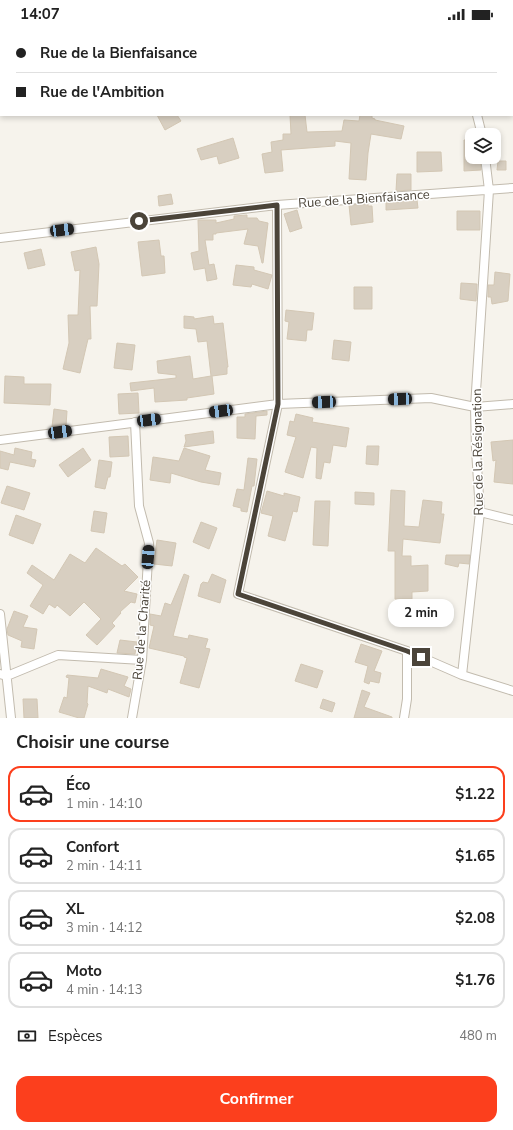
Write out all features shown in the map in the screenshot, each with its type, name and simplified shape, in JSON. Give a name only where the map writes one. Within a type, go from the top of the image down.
[{"type":"street","points":[[477,116],[480,128]]},
{"type":"street","name":"Rue de la Résignation","points":[[462,675],[480,512],[475,407],[489,190],[486,164]]},
{"type":"street","name":"Rue de la Bienfaisance","points":[[0,238],[277,205],[513,188]]},
{"type":"street","points":[[277,205],[278,404],[238,594],[407,651],[462,675],[513,691]]},
{"type":"street","points":[[0,440],[278,404],[431,398],[475,407],[513,404]]},
{"type":"street","name":"Rue de la Charité","points":[[132,718],[142,660],[149,542],[139,506],[135,422]]},
{"type":"street","points":[[480,512],[513,520]]},
{"type":"street","points":[[0,614],[3,675],[11,718]]},
{"type":"street","points":[[404,718],[407,699],[407,651]]},
{"type":"street","points":[[3,675],[58,655],[142,660]]},
{"type":"building","points":[[158,116],[178,116],[181,121],[165,130]]},
{"type":"building","points":[[290,116],[305,116],[307,132],[342,131],[344,120],[359,121],[360,116],[372,116],[375,120],[404,126],[401,139],[371,134],[366,180],[349,179],[351,143],[335,141],[335,146],[281,150],[283,171],[265,173],[262,154],[272,152],[271,142],[283,140],[283,134],[291,134]]},
{"type":"building","points":[[233,138],[239,158],[219,164],[217,156],[201,160],[197,149]]},
{"type":"building","points":[[465,140],[465,164],[480,164],[481,170],[464,171]]},
{"type":"building","points":[[417,152],[441,152],[442,171],[417,172]]},
{"type":"building","points":[[501,161],[506,161],[506,170],[497,170],[498,164],[501,164]]},
{"type":"building","points":[[397,174],[411,174],[411,190],[396,191]]},
{"type":"building","points":[[171,194],[173,204],[159,206],[158,196]]},
{"type":"building","points":[[417,200],[418,208],[386,210],[386,203]]},
{"type":"building","points":[[368,204],[368,206],[372,206],[373,222],[351,225],[349,205]]},
{"type":"building","points":[[297,210],[302,228],[290,232],[284,214]]},
{"type":"building","points":[[457,211],[480,211],[480,230],[457,230]]},
{"type":"building","points":[[247,215],[247,218],[257,218],[259,221],[268,223],[263,263],[258,246],[244,244],[248,229],[216,233],[213,234],[213,240],[205,240],[209,265],[214,264],[217,279],[207,281],[205,268],[194,270],[191,253],[199,251],[198,220],[216,220],[216,223],[234,219],[234,216]]},
{"type":"building","points":[[159,240],[161,256],[164,256],[165,273],[142,276],[138,242]]},
{"type":"building","points":[[96,247],[99,264],[97,306],[90,306],[91,339],[88,339],[80,373],[63,369],[69,343],[68,315],[78,315],[80,270],[75,271],[71,252]]},
{"type":"building","points":[[41,249],[45,265],[28,269],[24,253]]},
{"type":"building","points":[[236,265],[254,267],[254,270],[272,275],[268,289],[252,284],[251,287],[233,285]]},
{"type":"building","points":[[495,272],[510,274],[508,301],[492,304],[491,297],[488,297],[488,285],[494,285]]},
{"type":"building","points":[[461,283],[477,284],[476,301],[460,299]]},
{"type":"building","points":[[354,287],[372,287],[372,309],[354,309]]},
{"type":"building","points":[[286,310],[314,313],[312,330],[307,330],[306,341],[287,339],[289,322],[285,321]]},
{"type":"building","points":[[184,316],[194,317],[194,319],[213,316],[214,324],[223,323],[228,367],[227,374],[212,376],[214,394],[187,398],[187,400],[155,402],[154,388],[131,391],[130,383],[176,378],[176,375],[158,373],[157,361],[190,356],[193,379],[211,376],[207,341],[198,342],[196,329],[184,328]]},
{"type":"building","points":[[334,340],[351,342],[349,361],[332,359]]},
{"type":"building","points":[[117,343],[135,345],[132,370],[114,368]]},
{"type":"building","points":[[5,376],[24,377],[24,384],[51,384],[50,405],[4,403]]},
{"type":"building","points":[[138,393],[139,413],[119,414],[118,394]]},
{"type":"building","points":[[54,409],[67,411],[66,426],[52,427]]},
{"type":"building","points":[[267,411],[267,415],[256,416],[255,439],[237,438],[237,417],[245,417],[245,414]]},
{"type":"building","points":[[296,414],[313,418],[312,422],[349,428],[346,447],[333,445],[330,463],[324,462],[321,479],[316,478],[317,448],[311,447],[303,478],[285,472],[296,437],[287,435],[290,421],[294,422]]},
{"type":"building","points":[[213,431],[214,443],[184,447],[186,441],[185,435]]},
{"type":"building","points":[[128,436],[129,456],[110,457],[109,437]]},
{"type":"building","points":[[513,440],[513,484],[494,482],[496,460],[493,461],[491,442]]},
{"type":"building","points":[[367,446],[379,446],[378,465],[366,464]]},
{"type":"building","points":[[15,448],[32,452],[31,459],[36,460],[34,467],[10,462],[8,470],[0,468],[0,451],[14,455]]},
{"type":"building","points":[[83,448],[91,460],[68,477],[59,465]]},
{"type":"building","points":[[184,448],[210,456],[205,470],[221,473],[219,485],[201,482],[171,473],[170,483],[150,480],[153,457],[179,461]]},
{"type":"building","points":[[248,458],[257,459],[254,486],[252,486],[247,512],[241,511],[241,508],[233,506],[237,489],[244,490]]},
{"type":"building","points":[[99,460],[112,462],[110,477],[108,477],[105,489],[95,487]]},
{"type":"building","points":[[7,486],[30,493],[24,510],[1,503]]},
{"type":"building","points":[[391,490],[405,491],[404,526],[419,527],[423,500],[442,502],[441,514],[444,514],[440,543],[403,539],[402,556],[411,556],[411,566],[428,565],[428,591],[412,592],[412,599],[395,599],[395,551],[388,551]]},
{"type":"building","points":[[267,491],[284,496],[284,493],[300,497],[297,512],[293,511],[285,541],[268,536],[273,516],[261,513]]},
{"type":"building","points":[[355,492],[374,493],[374,505],[355,504]]},
{"type":"building","points":[[315,501],[330,501],[328,546],[313,545]]},
{"type":"building","points":[[94,511],[107,513],[104,533],[91,531]]},
{"type":"building","points":[[16,515],[41,524],[33,544],[9,535]]},
{"type":"building","points":[[201,522],[217,528],[209,549],[193,542]]},
{"type":"building","points":[[157,540],[176,543],[172,566],[154,564]]},
{"type":"building","points":[[96,548],[122,566],[125,564],[138,577],[124,591],[137,594],[135,603],[131,602],[120,612],[121,613],[112,623],[115,626],[97,645],[86,635],[101,619],[84,602],[70,616],[57,605],[55,608],[49,604],[43,614],[30,606],[43,585],[27,573],[32,565],[54,580],[70,554],[85,563]]},
{"type":"building","points":[[446,555],[470,555],[469,564],[459,563],[458,567],[445,564]]},
{"type":"building","points":[[184,574],[189,576],[173,636],[188,639],[189,635],[208,639],[205,648],[210,649],[199,688],[180,683],[187,658],[149,648],[154,626],[150,625],[150,614],[161,616],[165,603],[171,605]]},
{"type":"building","points":[[212,574],[226,580],[220,603],[198,596],[201,584],[203,582],[208,583]]},
{"type":"building","points":[[14,611],[28,616],[23,627],[37,629],[34,649],[21,647],[22,641],[8,635],[7,629]]},
{"type":"building","points":[[120,640],[137,642],[135,654],[117,653]]},
{"type":"building","points":[[361,644],[382,651],[374,671],[381,673],[379,683],[370,681],[369,684],[364,682],[368,666],[355,662]]},
{"type":"building","points":[[301,664],[323,671],[317,688],[295,681]]},
{"type":"building","points":[[101,669],[128,677],[124,686],[131,689],[129,697],[108,689],[107,693],[88,686],[88,704],[84,718],[59,712],[64,697],[67,698],[69,678],[66,677],[67,675],[98,678]]},
{"type":"building","points":[[362,690],[370,693],[364,707],[392,718],[354,718]]},
{"type":"building","points":[[23,699],[37,699],[38,718],[24,718]]},
{"type":"building","points":[[323,699],[335,703],[332,712],[320,708]]},
{"type":"route","points":[[139,221],[277,205],[278,404],[238,594],[421,657]]}]
